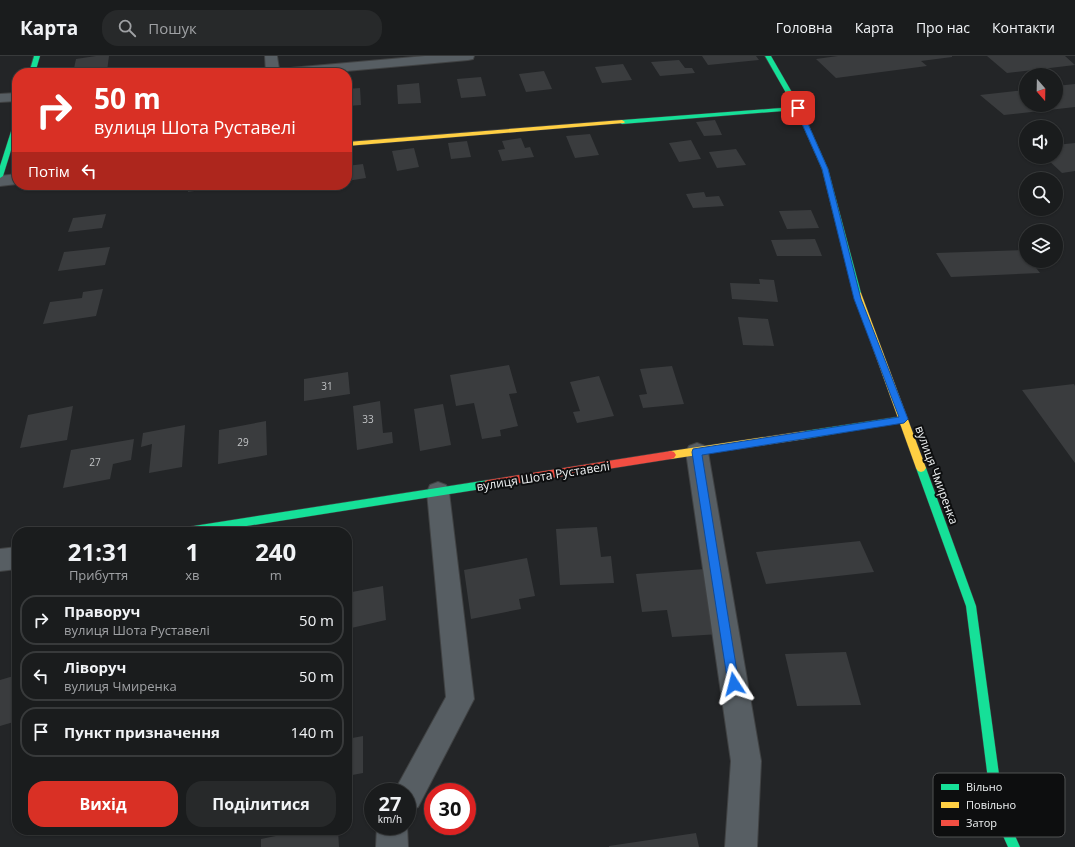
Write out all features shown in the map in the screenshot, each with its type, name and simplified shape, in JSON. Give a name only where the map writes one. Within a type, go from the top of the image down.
[{"type":"street","points":[[34,68],[38,56]]},
{"type":"street","points":[[271,56],[272,68]]},
{"type":"street","points":[[336,68],[468,56]]},
{"type":"street","name":"вулиця Чмиренка","points":[[768,56],[798,108],[825,169],[858,299],[904,419],[971,606],[993,773]]},
{"type":"street","points":[[0,98],[12,97]]},
{"type":"street","points":[[352,144],[798,108]]},
{"type":"street","points":[[0,176],[12,138]]},
{"type":"street","points":[[0,181],[12,180]]},
{"type":"street","name":"вулиця Шота Руставелі","points":[[213,527],[904,419]]},
{"type":"street","points":[[697,452],[746,762],[741,847]]},
{"type":"street","points":[[414,783],[460,699],[438,492]]},
{"type":"street","points":[[0,560],[12,559]]},
{"type":"street","points":[[392,835],[392,847]]},
{"type":"street","name":"вулиця Чмиренка","points":[[1010,837],[1014,847]]},
{"type":"building","points":[[109,56],[107,68],[74,68],[76,59]]},
{"type":"building","points":[[702,56],[756,56],[759,60],[708,65]]},
{"type":"building","points":[[838,56],[952,57],[921,61],[927,66],[836,78],[816,59]]},
{"type":"building","points":[[987,56],[1065,56],[1075,65],[1050,68],[1019,68],[1019,72],[1007,73]]},
{"type":"building","points":[[679,60],[685,68],[692,68],[695,73],[660,76],[651,62]]},
{"type":"building","points":[[623,64],[632,80],[602,83],[595,67]]},
{"type":"building","points":[[544,71],[552,89],[526,92],[519,74]]},
{"type":"building","points":[[481,77],[486,96],[461,98],[457,79]]},
{"type":"building","points":[[419,83],[421,103],[398,104],[397,85]]},
{"type":"building","points":[[1075,84],[1075,107],[1063,108],[1063,85]]},
{"type":"building","points":[[360,88],[361,105],[352,106],[352,89]]},
{"type":"building","points":[[1019,91],[1019,112],[1031,112],[1004,115],[980,95]]},
{"type":"building","points":[[715,120],[722,135],[704,136],[696,122]]},
{"type":"building","points":[[590,134],[599,155],[575,158],[566,136]]},
{"type":"building","points":[[521,138],[525,148],[530,147],[534,157],[502,161],[498,150],[505,149],[502,141]]},
{"type":"building","points":[[691,140],[701,159],[679,162],[669,143]]},
{"type":"building","points":[[467,141],[471,157],[451,159],[448,143]]},
{"type":"building","points":[[1075,143],[1075,171],[1063,173],[1052,164],[1063,164],[1063,144]]},
{"type":"building","points":[[414,148],[419,167],[397,171],[392,151]]},
{"type":"building","points":[[736,149],[746,165],[717,168],[709,152]]},
{"type":"building","points":[[363,164],[366,178],[352,180],[352,165]]},
{"type":"building","points":[[188,190],[200,190],[188,192]]},
{"type":"building","points":[[704,192],[706,197],[719,196],[724,206],[693,208],[686,194]]},
{"type":"building","points":[[811,210],[819,228],[787,229],[779,211]]},
{"type":"building","points":[[106,214],[102,228],[68,232],[73,218]]},
{"type":"building","points":[[815,239],[822,256],[777,256],[771,240]]},
{"type":"building","points":[[110,247],[105,265],[58,271],[64,252]]},
{"type":"building","points":[[1019,250],[1019,268],[1036,268],[1040,273],[951,277],[936,253]]},
{"type":"building","points":[[759,279],[774,280],[778,302],[732,299],[730,283],[760,284]]},
{"type":"building","points":[[103,289],[96,316],[43,324],[50,302],[82,298],[83,292]]},
{"type":"building","points":[[738,317],[768,319],[774,346],[743,345]]},
{"type":"building","points":[[509,365],[517,393],[509,394],[518,426],[500,430],[501,436],[482,439],[474,403],[456,406],[450,375]]},
{"type":"building","points":[[672,366],[684,404],[643,408],[639,395],[647,394],[640,369]]},
{"type":"building","points":[[348,372],[350,394],[304,401],[304,379]]},
{"type":"building","points":[[599,376],[614,416],[577,423],[573,412],[580,411],[570,382]]},
{"type":"building","points":[[1074,384],[1075,386],[1075,463],[1022,390]]},
{"type":"building","points":[[380,401],[383,433],[392,432],[393,443],[357,450],[353,406]]},
{"type":"building","points":[[443,404],[451,445],[420,451],[414,409]]},
{"type":"building","points":[[73,406],[67,440],[20,448],[28,415]]},
{"type":"building","points":[[266,421],[267,455],[218,464],[219,430]]},
{"type":"building","points":[[185,425],[182,467],[149,473],[152,444],[141,447],[143,433]]},
{"type":"building","points":[[134,439],[131,460],[113,464],[110,479],[63,488],[71,450]]},
{"type":"building","points":[[597,527],[601,557],[611,556],[614,583],[560,585],[556,529]]},
{"type":"building","points":[[860,541],[874,572],[766,584],[756,552]]},
{"type":"building","points":[[527,558],[535,596],[519,599],[521,609],[471,619],[464,570]]},
{"type":"building","points":[[705,569],[720,634],[672,637],[667,610],[642,612],[636,574]]},
{"type":"building","points":[[383,586],[386,620],[352,628],[352,592]]},
{"type":"building","points":[[846,652],[861,705],[797,706],[785,654]]},
{"type":"building","points":[[12,676],[12,722],[0,726],[0,680]]},
{"type":"building","points":[[363,736],[363,773],[352,775],[352,738]]},
{"type":"building","points":[[696,833],[699,847],[609,847],[609,846]]},
{"type":"building","points":[[281,835],[338,835],[339,847],[261,847],[261,839]]},
{"type":"traffic: fast","points":[[33,68],[37,56]]},
{"type":"traffic: fast","points":[[768,56],[798,108],[825,169],[857,293]]},
{"type":"traffic: fast","points":[[622,122],[798,108]]},
{"type":"traffic: fast","points":[[0,176],[12,138]]},
{"type":"traffic: fast","points":[[805,435],[904,419]]},
{"type":"traffic: fast","points":[[921,468],[971,606],[993,773]]},
{"type":"traffic: fast","points":[[213,527],[488,484]]},
{"type":"traffic: fast","points":[[1010,837],[1014,847]]},
{"type":"traffic: slow","points":[[352,144],[622,122]]},
{"type":"traffic: slow","points":[[857,293],[921,468]]},
{"type":"traffic: slow","points":[[671,455],[805,435]]},
{"type":"traffic: jam","points":[[488,484],[671,455]]},
{"type":"route","points":[[734,684],[697,452],[904,419],[858,299],[825,169],[798,108]]}]
